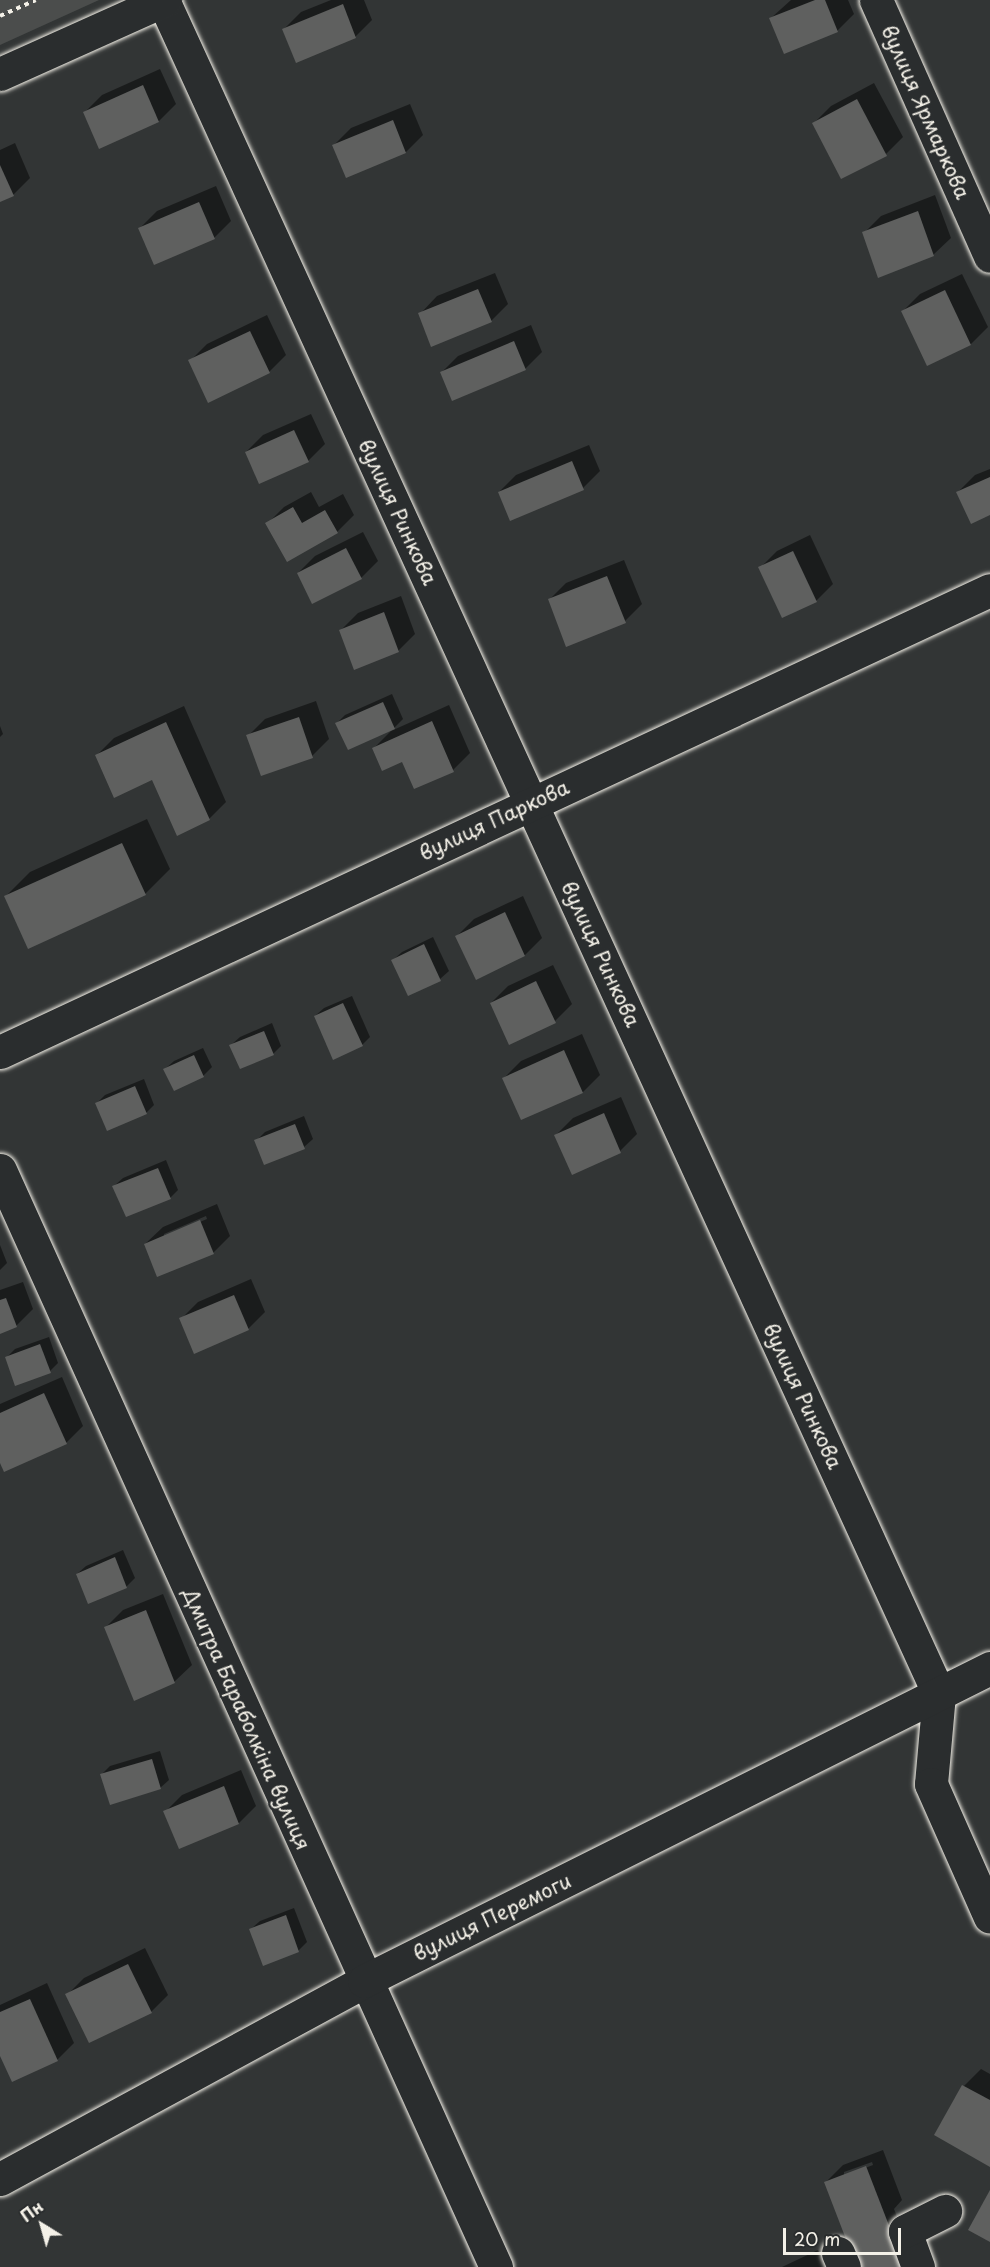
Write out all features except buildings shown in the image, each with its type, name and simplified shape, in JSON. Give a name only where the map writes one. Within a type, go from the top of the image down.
[{"type":"street","points":[[0,74],[164,0]]},
{"type":"street","name":"вулиця Ринкова","points":[[164,0],[939,1694],[931,1784],[990,1917]]},
{"type":"street","name":"вулиця Ярмаркова","points":[[876,0],[990,256]]},
{"type":"street","name":"вулиця Паркова","points":[[0,1052],[531,802],[990,590]]},
{"type":"street","name":"Дмитра Бараболкіна вулиця","points":[[0,1170],[364,1981],[496,2267]]},
{"type":"street","name":"вулиця Перемоги","points":[[0,2179],[364,1981],[990,1668]]},
{"type":"street","points":[[918,2267],[905,2231],[945,2211]]},
{"type":"path","points":[[0,16],[36,0]]},
{"type":"shaded area","points":[[0,0],[99,0],[0,45]]}]
